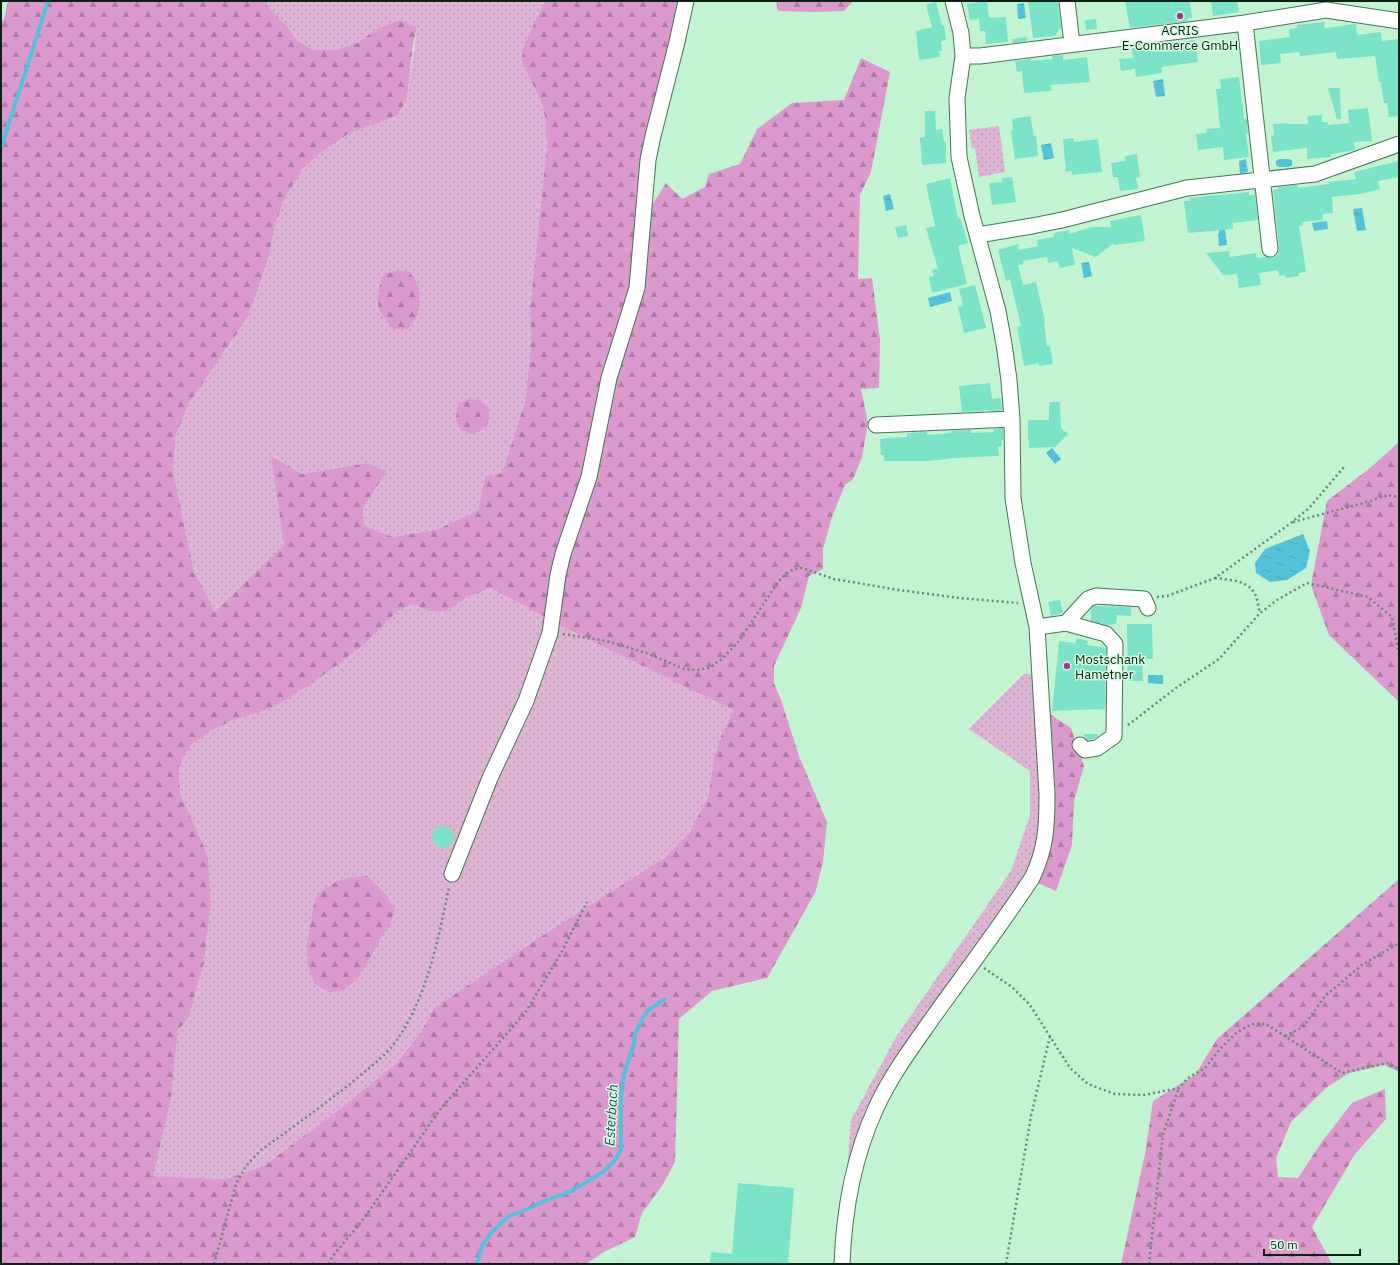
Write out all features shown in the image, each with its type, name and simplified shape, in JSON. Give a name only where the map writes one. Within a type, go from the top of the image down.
[{"type":"street","points":[[452,874],[490,778],[526,701],[550,633],[558,575],[563,554],[589,477],[601,410],[609,378],[637,288],[648,160],[686,1]]},
{"type":"street","points":[[842,1264],[845,1216],[850,1187],[857,1160],[876,1108],[903,1060],[1032,878],[1040,862],[1046,839],[1047,794],[1037,627],[1020,548],[1013,498],[1012,419],[1004,344],[998,311],[972,216],[959,157],[957,98],[963,56],[961,33],[952,1]]},
{"type":"street","points":[[1067,1],[1072,44]]},
{"type":"street","points":[[963,56],[980,56],[1245,23],[1331,10],[1399,21]]},
{"type":"street","points":[[1245,23],[1270,249]]},
{"type":"street","points":[[978,235],[1055,222],[1187,188],[1263,181],[1315,174],[1399,144]]},
{"type":"street","points":[[876,425],[1012,419]]},
{"type":"street","points":[[1066,624],[1088,599],[1092,597],[1096,596],[1146,604]]},
{"type":"street","points":[[1037,627],[1066,624],[1106,634],[1115,644],[1114,736],[1097,748],[1085,750],[1080,745]]},
{"type":"path","points":[[1146,604],[1215,578],[1291,523],[1309,508],[1344,467]]},
{"type":"path","points":[[1291,523],[1388,495],[1399,497]]},
{"type":"path","points":[[550,633],[601,640],[617,644],[649,654],[684,669],[697,670],[709,668],[722,659],[739,640],[778,582],[787,573],[794,569],[802,568],[834,578],[899,590],[960,598],[1016,603],[1032,601]]},
{"type":"path","points":[[1215,578],[1236,580],[1249,586],[1256,595],[1260,613]]},
{"type":"path","points":[[1114,736],[1176,688],[1219,658],[1260,613],[1277,600],[1307,583],[1368,597],[1392,617],[1399,654]]},
{"type":"path","points":[[214,1264],[236,1184],[252,1158],[319,1109],[369,1068],[393,1045],[424,988],[433,958],[452,874]]},
{"type":"path","points":[[329,1264],[332,1257],[362,1221],[442,1107],[525,1013],[560,955],[587,902]]},
{"type":"path","points":[[1285,1036],[1303,1027],[1325,996],[1362,964],[1399,943]]},
{"type":"path","points":[[973,961],[1012,987],[1030,1005],[1070,1068],[1088,1084],[1115,1094],[1144,1095],[1179,1088]]},
{"type":"path","points":[[1150,1264],[1152,1228],[1163,1134],[1179,1088],[1188,1078],[1205,1068],[1220,1049],[1236,1033],[1252,1024],[1266,1024],[1342,1073],[1387,1063],[1399,1069]]},
{"type":"path","points":[[1006,1264],[1031,1116],[1050,1036]]},
{"type":"shaded area","points":[[263,1],[545,1],[524,45],[521,61],[542,103],[545,118],[547,145],[530,308],[531,345],[525,402],[502,473],[485,476],[478,510],[438,529],[393,537],[364,527],[363,508],[387,471],[367,463],[302,474],[272,455],[284,545],[215,613],[194,571],[173,470],[176,434],[190,402],[248,317],[268,260],[275,225],[285,198],[303,169],[323,151],[348,134],[397,116],[407,99],[417,28],[377,29],[357,43],[335,50],[314,50],[297,40],[286,25]]},
{"type":"shaded area","points":[[999,126],[1005,172],[979,177],[975,148],[972,149],[969,130]]},
{"type":"shaded area","points":[[491,588],[733,710],[721,736],[714,758],[708,797],[689,833],[664,858],[434,1008],[421,1032],[397,1062],[350,1101],[265,1165],[226,1179],[152,1176],[171,1099],[178,1031],[189,1017],[204,963],[211,904],[208,856],[180,792],[179,766],[192,744],[214,729],[232,721],[272,708],[365,644],[398,611],[413,604],[427,611]]},
{"type":"shaded area","points":[[1024,674],[1034,674],[1044,832],[1022,885],[927,1016],[846,1183],[851,1120],[896,1037],[1011,871],[1030,815],[1030,771],[969,729]]},
{"type":"green space","points":[[8,1],[263,1],[286,25],[297,40],[314,50],[335,50],[357,43],[377,29],[400,20],[417,28],[413,45],[407,99],[397,116],[348,134],[323,151],[303,169],[285,198],[275,225],[268,260],[248,317],[190,402],[176,434],[173,470],[194,571],[215,612],[284,545],[271,455],[302,474],[367,463],[387,471],[363,508],[364,526],[393,537],[438,529],[478,510],[485,476],[502,473],[525,402],[531,345],[530,308],[547,145],[545,118],[542,103],[521,61],[524,45],[545,1],[685,1],[650,149],[649,210],[666,183],[682,199],[705,187],[709,174],[740,164],[757,129],[792,103],[844,100],[861,58],[890,72],[871,172],[860,195],[858,279],[872,278],[880,340],[879,388],[861,389],[868,423],[862,457],[853,479],[845,485],[832,517],[823,549],[823,569],[809,576],[801,608],[774,666],[774,683],[799,756],[827,822],[823,862],[815,893],[767,978],[712,991],[679,1019],[675,1162],[662,1186],[642,1213],[635,1237],[604,1252],[586,1264],[1,1264],[1,23],[4,19]],"holes":[[[491,588],[564,627],[733,710],[721,736],[714,758],[708,797],[689,833],[664,858],[542,936],[434,1008],[421,1032],[397,1062],[350,1101],[265,1165],[226,1179],[153,1176],[171,1099],[178,1031],[189,1017],[204,963],[211,904],[208,856],[180,792],[179,766],[192,744],[214,729],[232,721],[272,708],[314,682],[365,644],[398,611],[413,604],[427,611],[446,611],[468,597]]]},
{"type":"green space","points":[[776,1],[853,1],[844,11],[815,12],[778,11]]},
{"type":"green space","points":[[397,270],[410,272],[419,287],[420,304],[417,317],[408,329],[393,329],[382,315],[378,304],[379,289],[383,275]]},
{"type":"green space","points":[[468,399],[481,400],[489,409],[489,420],[486,427],[469,434],[458,427],[456,418],[458,404]]},
{"type":"green space","points":[[1399,442],[1399,702],[1329,635],[1311,585],[1327,501],[1370,468]]},
{"type":"green space","points":[[1045,711],[1071,728],[1084,766],[1074,801],[1072,845],[1056,891],[1036,882],[1049,857],[1052,821]]},
{"type":"green space","points":[[367,876],[387,896],[395,910],[389,927],[356,980],[343,991],[328,992],[315,984],[308,966],[307,944],[315,899],[325,888],[336,882],[351,877]]},
{"type":"green space","points":[[1399,879],[1399,1072],[1384,1065],[1349,1073],[1326,1088],[1291,1122],[1276,1158],[1278,1177],[1298,1178],[1321,1143],[1352,1103],[1385,1089],[1386,1119],[1355,1154],[1312,1227],[1332,1264],[1121,1264],[1145,1154],[1153,1101],[1195,1075],[1217,1039]]},
{"type":"water","points":[[1024,3],[1026,18],[1018,19],[1017,4]]},
{"type":"water","points":[[1163,79],[1165,96],[1156,97],[1153,81]]},
{"type":"water","points":[[1051,143],[1054,158],[1044,160],[1041,145]]},
{"type":"water","points":[[1246,159],[1248,172],[1240,174],[1239,161]]},
{"type":"water","points":[[1279,159],[1292,160],[1292,165],[1289,167],[1279,167],[1276,165],[1276,161]]},
{"type":"water","points":[[890,194],[894,209],[886,211],[883,196]]},
{"type":"water","points":[[1362,208],[1366,230],[1357,231],[1353,209]]},
{"type":"water","points":[[1327,221],[1328,229],[1314,231],[1312,223]]},
{"type":"water","points":[[1225,229],[1227,245],[1219,246],[1219,230]]},
{"type":"water","points":[[1089,262],[1092,276],[1084,278],[1081,263]]},
{"type":"water","points":[[950,292],[952,301],[930,307],[928,298]]},
{"type":"water","points":[[1052,448],[1061,459],[1055,464],[1046,453]]},
{"type":"water","points":[[1303,534],[1310,551],[1306,568],[1287,580],[1270,582],[1256,573],[1255,563],[1265,549]]},
{"type":"water","points":[[1148,675],[1163,675],[1163,684],[1148,683]]},
{"type":"building","points":[[987,1],[989,18],[1006,17],[1008,42],[986,44],[985,31],[980,31],[979,19],[970,20],[967,4]]},
{"type":"building","points":[[1028,1],[1058,1],[1061,27],[1055,36],[1033,38]]},
{"type":"building","points":[[1125,1],[1190,1],[1192,18],[1187,19],[1188,21],[1130,28]]},
{"type":"building","points":[[1211,1],[1237,1],[1239,12],[1213,16]]},
{"type":"building","points":[[936,2],[942,26],[944,25],[946,40],[941,41],[942,51],[939,51],[940,57],[919,60],[916,31],[932,27],[926,5]]},
{"type":"building","points":[[1096,19],[1097,29],[1086,30],[1085,20]]},
{"type":"building","points":[[1324,22],[1325,28],[1356,24],[1357,35],[1381,32],[1382,41],[1399,39],[1399,116],[1389,117],[1387,103],[1384,103],[1381,82],[1379,82],[1375,56],[1337,59],[1336,52],[1300,56],[1299,52],[1280,54],[1281,63],[1261,65],[1259,41],[1290,37],[1289,29],[1297,28],[1297,25]]},
{"type":"building","points":[[1027,37],[1027,41],[1013,43],[1012,39]]},
{"type":"building","points":[[1195,40],[1198,62],[1161,67],[1162,73],[1136,77],[1135,69],[1121,71],[1119,59],[1133,58],[1132,48]]},
{"type":"building","points":[[1063,55],[1063,60],[1087,57],[1090,82],[1051,85],[1051,91],[1024,93],[1022,71],[1017,72],[1015,61],[1053,59],[1052,56]]},
{"type":"building","points":[[1239,77],[1244,119],[1247,119],[1248,133],[1246,133],[1249,157],[1224,160],[1223,147],[1198,150],[1196,134],[1207,133],[1206,129],[1220,128],[1216,89],[1221,89],[1220,79]]},
{"type":"building","points":[[1328,88],[1340,88],[1341,119],[1337,119]]},
{"type":"building","points":[[1368,108],[1372,141],[1354,142],[1355,150],[1331,154],[1331,157],[1307,159],[1307,148],[1273,152],[1271,136],[1274,135],[1273,124],[1308,124],[1307,116],[1322,115],[1322,122],[1328,122],[1328,125],[1349,123],[1348,110]]},
{"type":"building","points":[[925,111],[935,111],[936,130],[942,129],[944,142],[946,142],[946,163],[922,165],[920,138],[925,137]]},
{"type":"building","points":[[1030,116],[1034,136],[1036,135],[1038,156],[1015,159],[1011,130],[1013,130],[1012,119]]},
{"type":"building","points":[[1073,138],[1074,142],[1098,139],[1102,172],[1072,175],[1072,171],[1066,172],[1063,139]]},
{"type":"building","points":[[1137,154],[1140,177],[1136,178],[1138,189],[1120,191],[1118,177],[1113,177],[1111,163],[1126,161],[1125,156]]},
{"type":"building","points":[[1399,161],[1399,177],[1378,181],[1380,189],[1360,194],[1332,197],[1333,213],[1323,214],[1323,220],[1302,222],[1303,225],[1299,226],[1306,272],[1298,273],[1299,276],[1286,278],[1285,275],[1279,276],[1278,270],[1259,273],[1261,285],[1239,288],[1237,274],[1223,275],[1206,253],[1229,251],[1230,257],[1256,253],[1257,258],[1271,258],[1278,255],[1279,248],[1273,190],[1278,189],[1278,187],[1296,185],[1298,188],[1329,184],[1328,182],[1356,179],[1354,172]]},
{"type":"building","points":[[1012,177],[1016,202],[992,205],[989,183],[1002,182],[1002,178]]},
{"type":"building","points":[[950,178],[958,219],[960,218],[968,243],[958,246],[967,284],[932,293],[929,277],[934,276],[932,270],[938,269],[926,228],[935,226],[926,184]]},
{"type":"building","points":[[1249,192],[1249,195],[1255,195],[1258,220],[1233,223],[1233,229],[1188,233],[1184,201],[1190,201],[1189,198]]},
{"type":"building","points":[[1141,215],[1145,241],[1114,245],[1114,243],[1096,257],[1072,248],[1075,265],[1059,268],[1058,261],[1048,263],[1047,257],[1023,261],[1023,264],[1018,265],[1023,285],[1036,282],[1045,322],[1047,346],[1050,346],[1053,364],[1039,366],[1039,363],[1024,366],[1017,327],[1021,326],[1010,279],[1006,281],[998,250],[1018,244],[1019,250],[1038,246],[1037,240],[1054,237],[1054,233],[1069,230],[1069,234],[1092,227],[1111,227],[1110,221]]},
{"type":"building","points":[[906,225],[908,236],[898,238],[895,227]]},
{"type":"building","points":[[975,285],[986,328],[964,333],[958,307],[963,306],[959,289]]},
{"type":"building","points":[[990,383],[992,399],[1001,398],[1002,410],[962,412],[959,386]]},
{"type":"building","points":[[1049,402],[1060,402],[1061,428],[1068,434],[1055,447],[1029,448],[1028,420],[1049,420]]},
{"type":"building","points":[[1003,428],[1002,446],[998,447],[999,456],[928,461],[884,461],[884,455],[881,455],[880,439],[884,438],[907,437],[907,433],[927,432],[927,435],[951,433],[951,431],[971,430],[971,433],[994,432],[993,429]]},
{"type":"building","points":[[1060,600],[1063,613],[1051,616],[1048,602]]},
{"type":"building","points":[[1094,606],[1131,607],[1131,616],[1117,615],[1116,624],[1106,625],[1091,621],[1091,609]]},
{"type":"building","points":[[1127,624],[1152,624],[1153,659],[1142,659],[1143,681],[1128,681]]},
{"type":"building","points":[[1077,638],[1088,641],[1087,645],[1106,648],[1105,709],[1052,711],[1059,641],[1075,643]]},
{"type":"building","points":[[1084,734],[1098,734],[1098,736],[1088,740],[1085,738]]},
{"type":"building","points":[[443,826],[451,829],[454,837],[451,845],[443,848],[435,845],[432,837],[435,829]]},
{"type":"building","points":[[738,1183],[794,1188],[788,1264],[710,1264],[711,1252],[732,1254]]},
{"type":"waterway","name":"Esterbach","points":[[1,148],[48,1]]},
{"type":"waterway","name":"Esterbach","points":[[477,1264],[482,1246],[489,1235],[509,1216],[571,1191],[603,1172],[615,1160],[621,1150],[621,1096],[624,1074],[634,1044],[635,1033],[647,1011],[665,999]]},
{"type":"place","name":"ACRIS E-Commerce GmbH","points":[[1180,16]]},
{"type":"place","name":"Mostschank Hametner","points":[[1067,666]]}]
